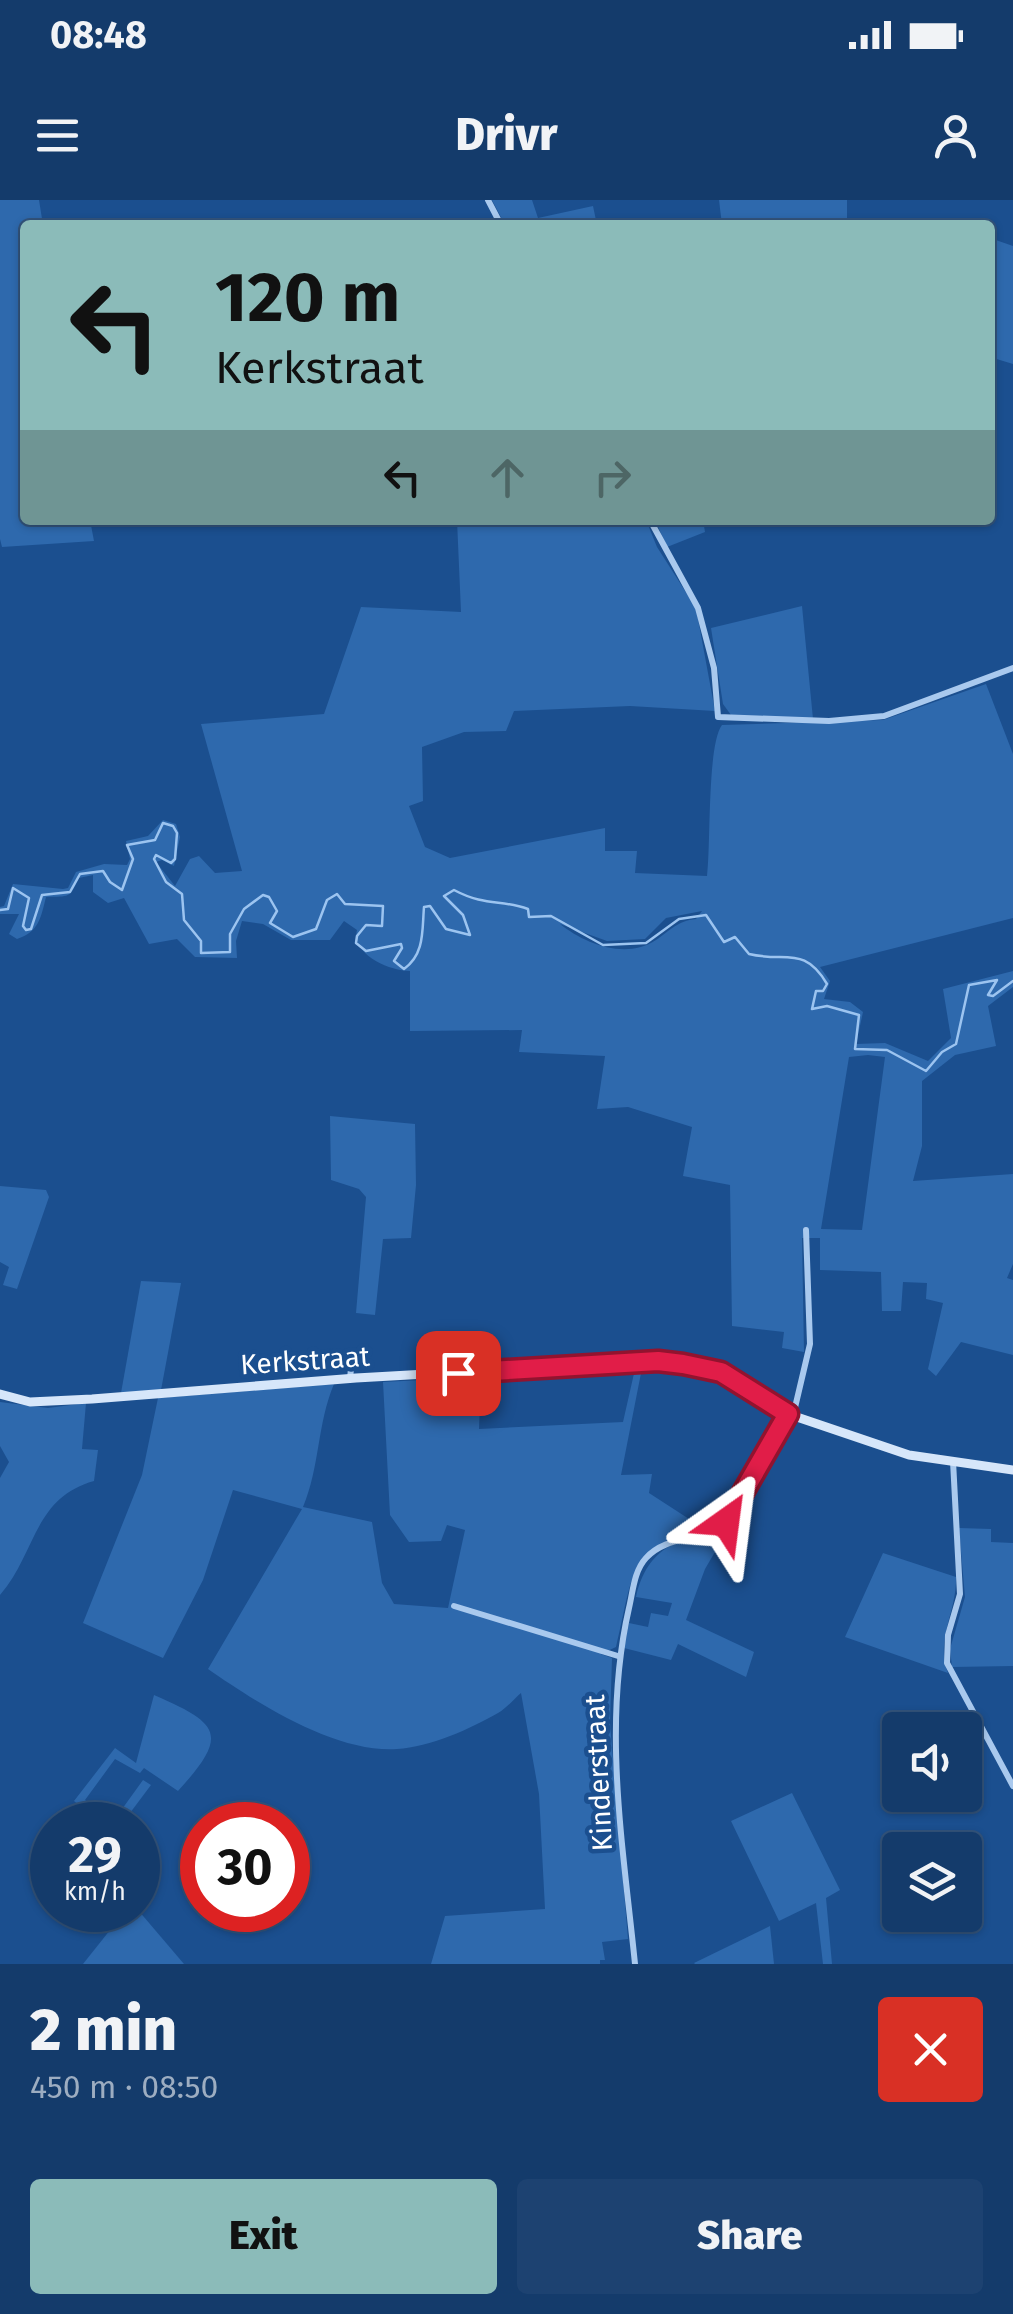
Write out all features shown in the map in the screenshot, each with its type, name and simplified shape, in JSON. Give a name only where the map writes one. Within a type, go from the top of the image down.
[{"type":"street","points":[[653,525],[698,608],[710,651],[718,717],[829,722],[884,716],[1013,668]]},
{"type":"street","name":"Kinderstraat","points":[[635,1964],[615,1764],[618,1656],[636,1576],[644,1561],[672,1541],[726,1522],[791,1415],[810,1344],[806,1230]]},
{"type":"street","points":[[350,1379],[352,1358]]},
{"type":"street","name":"Kerkstraat","points":[[0,1394],[30,1402],[76,1400],[658,1361],[721,1372],[791,1415],[909,1455],[1013,1470]]},
{"type":"street","points":[[953,1460],[960,1594],[948,1636],[947,1663],[1013,1786]]},
{"type":"street","points":[[454,1606],[618,1656]]},
{"type":"shaded area","points":[[0,200],[39,200],[42,220],[20,220],[20,525],[91,525],[94,541],[2,547]]},
{"type":"shaded area","points":[[492,200],[532,200],[538,218],[593,206],[596,220],[502,220]]},
{"type":"shaded area","points":[[719,200],[847,200],[847,220],[721,220]]},
{"type":"shaded area","points":[[995,240],[1013,246],[1013,364],[995,359]]},
{"type":"shaded area","points":[[457,525],[648,525],[657,547],[696,608],[715,711],[630,706],[514,711],[506,731],[464,732],[422,747],[423,801],[409,806],[425,847],[450,858],[605,828],[605,851],[637,851],[635,873],[707,876],[712,773],[722,725],[883,720],[986,684],[1013,754],[1013,918],[820,967],[830,981],[824,999],[850,1002],[863,1012],[856,1044],[885,1043],[928,1061],[951,1038],[943,989],[1013,971],[1013,987],[988,1006],[996,1046],[955,1055],[922,1081],[922,1146],[913,1181],[1013,1174],[1013,1264],[1007,1278],[1013,1280],[1013,1355],[961,1342],[936,1376],[928,1369],[943,1303],[926,1299],[927,1283],[903,1282],[901,1311],[882,1311],[881,1272],[820,1270],[820,1238],[802,1238],[804,1352],[782,1348],[784,1332],[732,1326],[730,1185],[683,1176],[692,1127],[628,1107],[597,1109],[605,1056],[519,1052],[522,1030],[410,1031],[410,971],[373,960],[360,947],[357,930],[344,921],[330,940],[291,940],[263,924],[242,921],[236,941],[237,958],[195,957],[177,939],[149,944],[124,898],[108,903],[93,892],[93,875],[79,878],[68,895],[46,897],[30,932],[17,939],[9,934],[19,914],[0,914],[0,907],[13,884],[63,889],[68,888],[76,872],[104,864],[127,865],[130,859],[126,841],[148,836],[163,820],[176,824],[180,837],[174,866],[162,860],[156,862],[175,886],[190,859],[199,856],[215,873],[242,871],[201,724],[324,714],[361,607],[461,612]],"holes":[[[702,911],[696,919],[632,949],[593,943],[560,924],[607,941],[645,939],[666,918]],[[849,1057],[885,1057],[862,1230],[821,1229]]]},
{"type":"shaded area","points":[[657,525],[704,525],[705,532],[667,547]]},
{"type":"shaded area","points":[[802,606],[813,719],[731,715],[723,704],[711,628]]},
{"type":"shaded area","points":[[330,1116],[415,1124],[416,1185],[411,1238],[383,1239],[375,1315],[356,1313],[366,1197],[359,1189],[331,1180]]},
{"type":"shaded area","points":[[0,1186],[46,1190],[49,1197],[17,1289],[3,1285],[9,1267],[0,1262]]},
{"type":"shaded area","points":[[141,1281],[181,1283],[161,1390],[121,1393]]},
{"type":"shaded area","points":[[642,1368],[621,1475],[652,1474],[649,1493],[703,1528],[678,1536],[646,1556],[631,1584],[616,1647],[601,1654],[612,1658],[610,1723],[628,1939],[602,1942],[605,1960],[600,1960],[600,1964],[431,1964],[445,1916],[545,1909],[539,1794],[521,1693],[498,1713],[449,1736],[410,1748],[373,1748],[348,1743],[298,1723],[208,1669],[302,1509],[233,1490],[203,1580],[163,1658],[83,1623],[142,1475],[158,1398],[334,1384],[303,1507],[372,1522],[382,1583],[394,1604],[448,1608],[465,1530],[447,1525],[441,1541],[409,1542],[390,1515],[383,1382],[481,1377],[479,1429],[623,1422],[635,1369]]},
{"type":"shaded area","points":[[0,1402],[48,1408],[86,1403],[82,1449],[98,1450],[94,1481],[74,1489],[47,1514],[0,1595],[0,1478],[9,1462],[0,1446]]},
{"type":"shaded area","points":[[729,1528],[705,1569],[686,1620],[754,1652],[746,1677],[678,1644],[671,1660],[624,1648],[629,1623],[648,1627],[651,1613],[668,1616],[672,1603],[636,1597],[641,1580],[658,1555],[681,1541]]},
{"type":"shaded area","points":[[959,1528],[991,1529],[991,1542],[1013,1543],[1013,1666],[952,1667],[950,1649],[965,1597]]},
{"type":"shaded area","points":[[883,1553],[956,1577],[944,1649],[948,1673],[845,1637]]},
{"type":"shaded area","points":[[154,1695],[193,1714],[210,1733],[205,1756],[178,1791],[144,1768],[140,1773],[115,1759],[85,1800],[87,1802],[74,1801],[115,1748],[136,1763]]},
{"type":"shaded area","points":[[143,1780],[151,1785],[138,1802],[127,1802]]},
{"type":"shaded area","points":[[792,1793],[840,1890],[826,1898],[832,1964],[823,1964],[816,1903],[779,1921],[731,1821]]},
{"type":"shaded area","points":[[770,1926],[774,1964],[694,1963]]},
{"type":"shaded area","points":[[108,1932],[157,1932],[184,1964],[83,1964]]},
{"type":"waterway","points":[[0,910],[8,909],[13,888],[29,898],[23,926],[26,930],[31,929],[42,895],[70,892],[80,874],[103,871],[122,890],[133,859],[127,845],[155,840],[163,823],[173,826],[177,833],[175,859],[171,863],[156,855],[154,859],[166,882],[182,894],[184,920],[201,941],[201,953],[230,952],[230,934],[244,909],[263,895],[269,897],[277,911],[270,923],[293,937],[316,929],[327,900],[337,894],[345,904],[383,906],[382,926],[366,925],[356,943],[366,951],[401,944],[394,961],[404,969],[419,949],[424,907],[430,906],[446,929],[470,935],[463,915],[444,896],[454,890],[475,899],[528,909],[529,917],[551,916],[603,945],[646,943],[679,919],[706,915],[724,942],[735,937],[749,954],[802,960],[819,972],[827,984],[823,991],[816,991],[812,1009],[827,1006],[859,1015],[855,1049],[887,1050],[926,1071],[942,1052],[956,1044],[969,985],[997,980],[988,995],[993,996],[1013,981]]},
{"type":"route","points":[[458,1373],[658,1361],[721,1372],[788,1414],[726,1522]]}]
